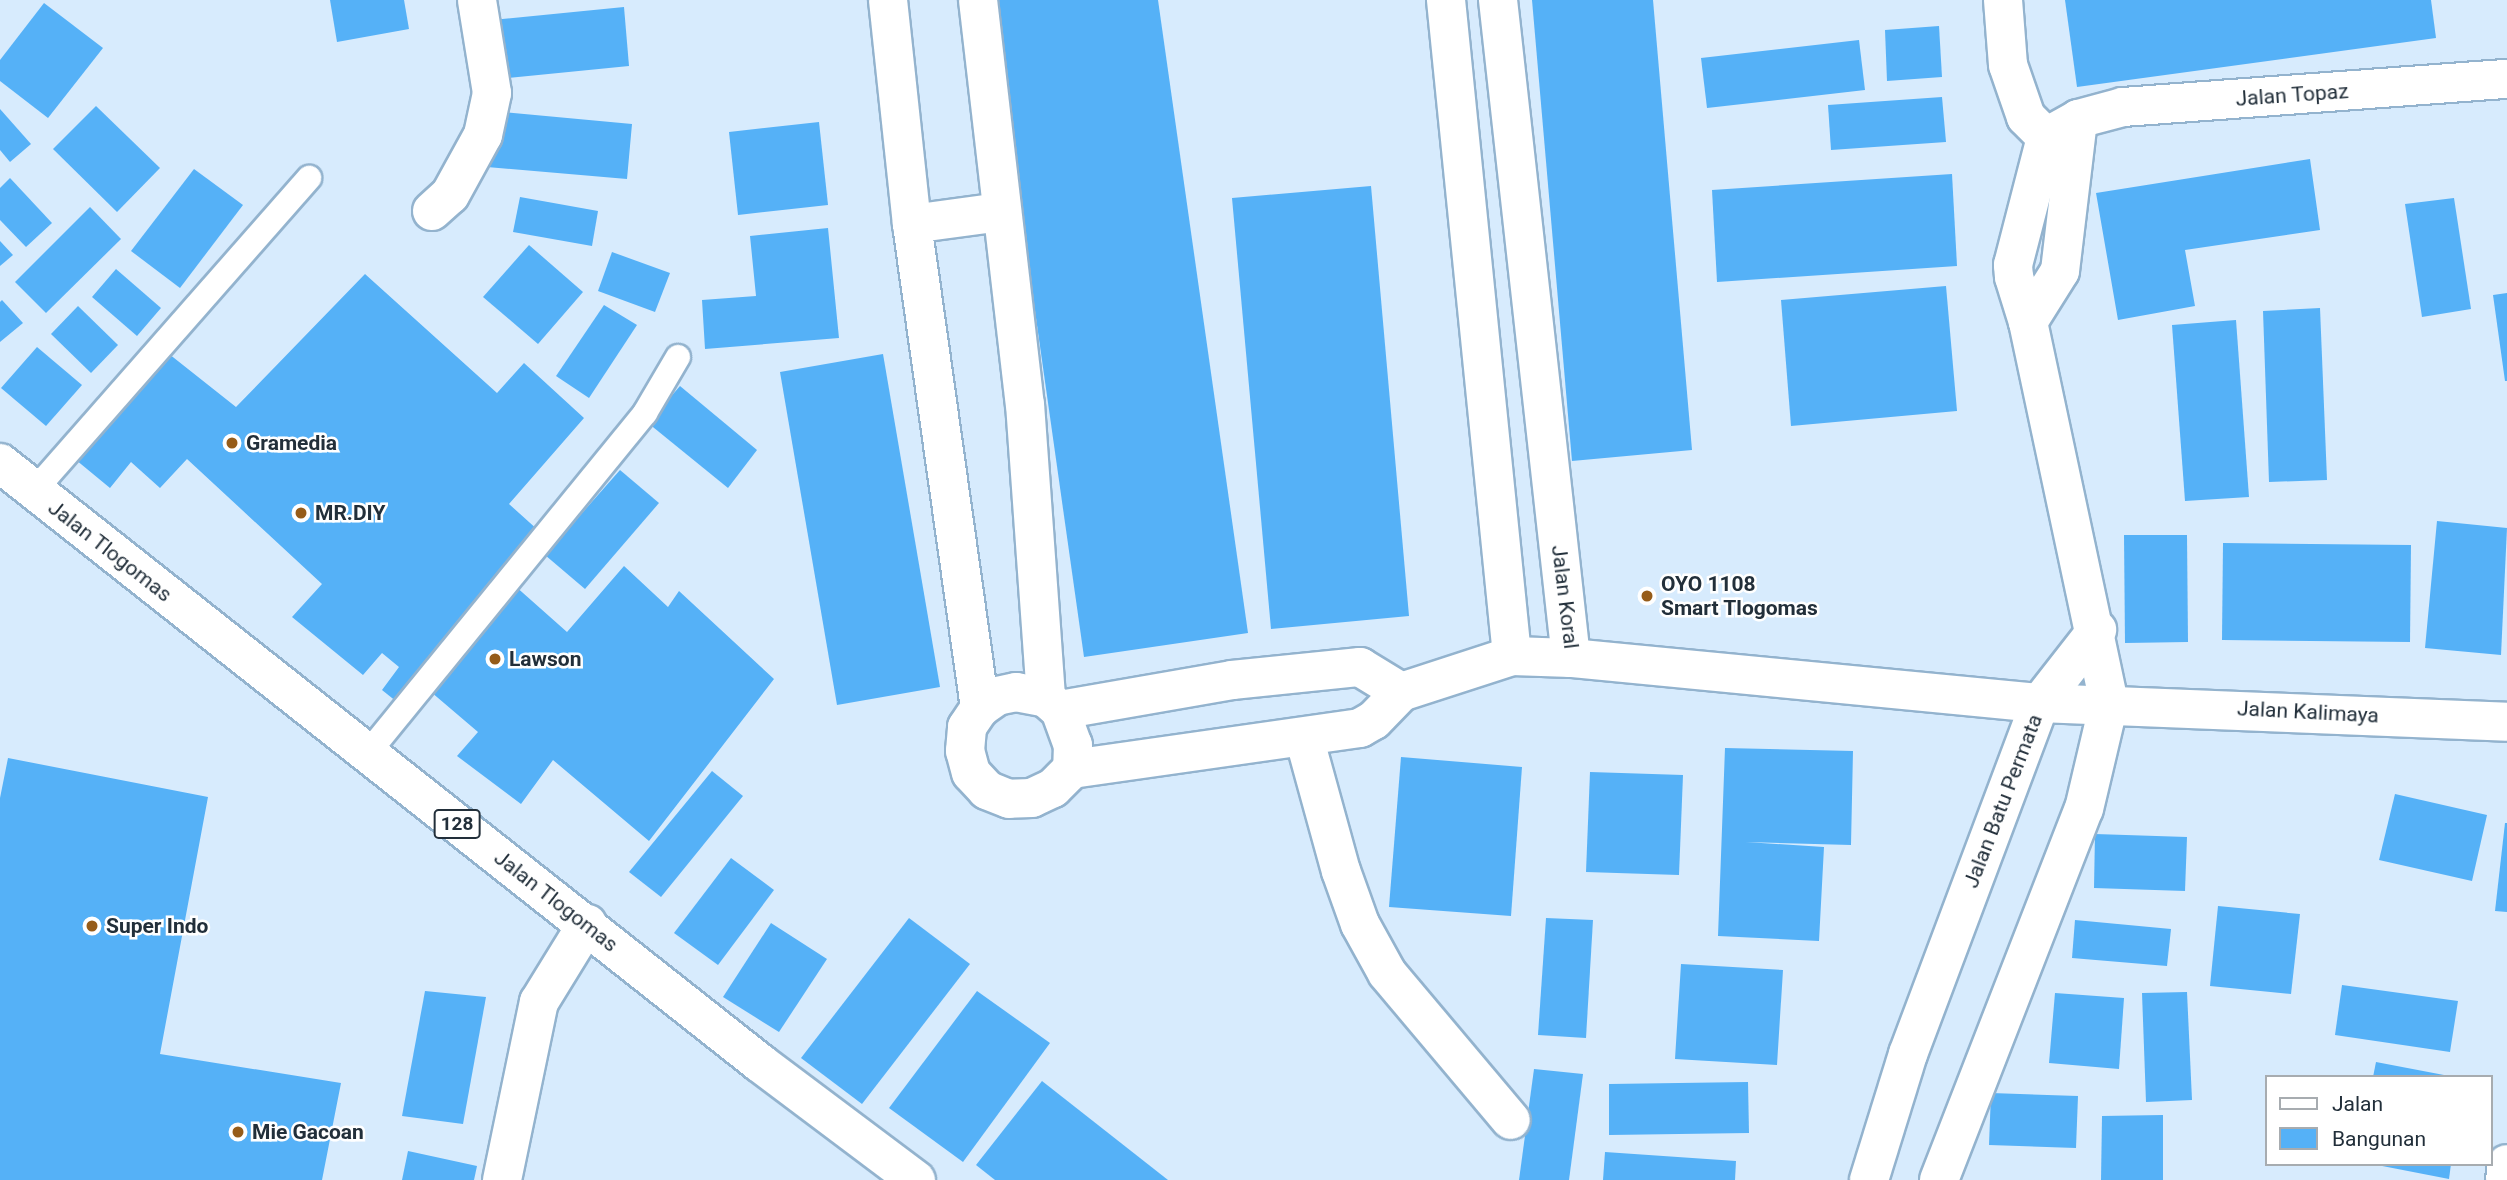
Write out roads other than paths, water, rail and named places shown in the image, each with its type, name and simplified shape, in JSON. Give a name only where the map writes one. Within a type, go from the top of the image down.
[{"type":"street","points":[[432,211],[450,195],[483,135],[492,93],[477,0]]},
{"type":"street","points":[[888,0],[912,224],[980,708]]},
{"type":"street","points":[[978,0],[1025,404],[1053,704],[1073,745],[1072,769]]},
{"type":"street","points":[[1446,0],[1512,656]]},
{"type":"street","name":"Jalan Koral","points":[[1498,0],[1571,658],[2040,703],[2109,703]]},
{"type":"street","points":[[1939,1180],[2084,809],[2109,703],[2097,630],[2013,265],[2067,135],[2026,117],[2011,83],[2003,0]]},
{"type":"street","name":"Jalan Topaz","points":[[2067,135],[2123,107],[2507,79]]},
{"type":"street","points":[[912,224],[1001,212]]},
{"type":"street","name":"Jalan Tlogomas","points":[[0,463],[760,1063],[916,1180]]},
{"type":"street","name":"Jalan Batu Permata","points":[[1869,1180],[1908,1054],[2040,703],[2097,630]]},
{"type":"street","points":[[1401,692],[1360,667],[1231,680],[1053,704],[1016,692],[997,696],[980,708],[967,727],[965,751],[971,773],[986,790],[1009,799],[1032,798],[1053,788],[1072,769],[1360,728],[1374,720],[1401,692],[1512,656],[1571,658]]},
{"type":"street","name":"Jalan Kalimaya","points":[[2109,703],[2507,722]]},
{"type":"street","points":[[1304,737],[1341,871],[1360,924],[1387,973],[1511,1120]]},
{"type":"street","points":[[502,1180],[539,1002],[587,924]]},
{"type":"street","points":[[2505,1180],[2507,1164]]},
{"type":"lane","points":[[34,491],[309,178]]},
{"type":"lane","points":[[367,754],[645,413],[678,357]]},
{"type":"place","name":"Gramedia","points":[[232,443]]},
{"type":"place","name":"MR.DIY","points":[[301,513]]},
{"type":"place","name":"OYO 1108 Smart Tlogomas","points":[[1647,596]]},
{"type":"place","name":"Lawson","points":[[495,659]]},
{"type":"place","name":"Super Indo","points":[[92,926]]},
{"type":"place","name":"Mie Gacoan","points":[[238,1132]]}]
